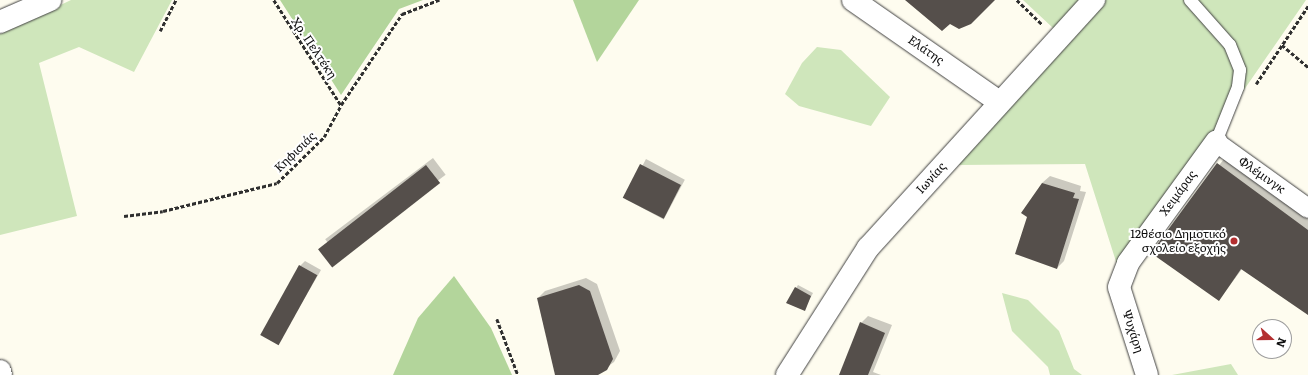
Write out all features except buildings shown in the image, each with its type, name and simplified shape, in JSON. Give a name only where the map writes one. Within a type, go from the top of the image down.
[{"type":"street","points":[[0,22],[50,0]]},
{"type":"street","name":"Ελάτης","points":[[853,0],[998,101]]},
{"type":"street","name":"Ιωνίας","points":[[787,375],[868,248],[998,101],[1094,0]]},
{"type":"street","name":"Φλέμινγκ","points":[[1216,142],[1308,208]]},
{"type":"street","name":"Χειμάρας","points":[[1119,287],[1128,263],[1216,142]]},
{"type":"street","name":"Ψυχάρη","points":[[1119,287],[1147,375]]},
{"type":"street","points":[[0,371],[1,375]]},
{"type":"lane","points":[[1190,0],[1230,45],[1240,70],[1238,87],[1216,142]]},
{"type":"path","points":[[160,31],[176,0]]},
{"type":"path","name":"Χρ. Πελτέκη","points":[[274,0],[341,105]]},
{"type":"path","name":"Κηφισιάς","points":[[124,216],[163,211],[277,183],[324,137],[341,105],[402,14],[438,0]]},
{"type":"path","points":[[1017,0],[1058,39]]},
{"type":"path","points":[[1308,6],[1282,45],[1308,67]]},
{"type":"path","points":[[498,319],[518,375]]},
{"type":"green space","points":[[71,0],[172,0],[134,72],[79,47],[39,63],[77,216],[0,235],[0,34]]},
{"type":"green space","points":[[280,0],[423,0],[399,9],[341,95]]},
{"type":"green space","points":[[573,0],[639,0],[597,62]]},
{"type":"green space","points":[[1023,0],[1306,0],[1119,271],[1085,164],[957,165],[1067,41]]},
{"type":"green space","points":[[817,47],[841,50],[890,97],[871,126],[799,106],[785,94],[802,63]]},
{"type":"green space","points":[[454,276],[491,328],[512,375],[393,375],[418,318]]},
{"type":"green space","points":[[1002,293],[1028,300],[1059,331],[1074,369],[1082,375],[1050,375],[1048,367],[1012,331]]},
{"type":"green space","points":[[1231,364],[1238,375],[1172,375]]},
{"type":"place","name":"12θέσιο Δημοτικό σχολείο εξοχής","points":[[1234,241]]}]
